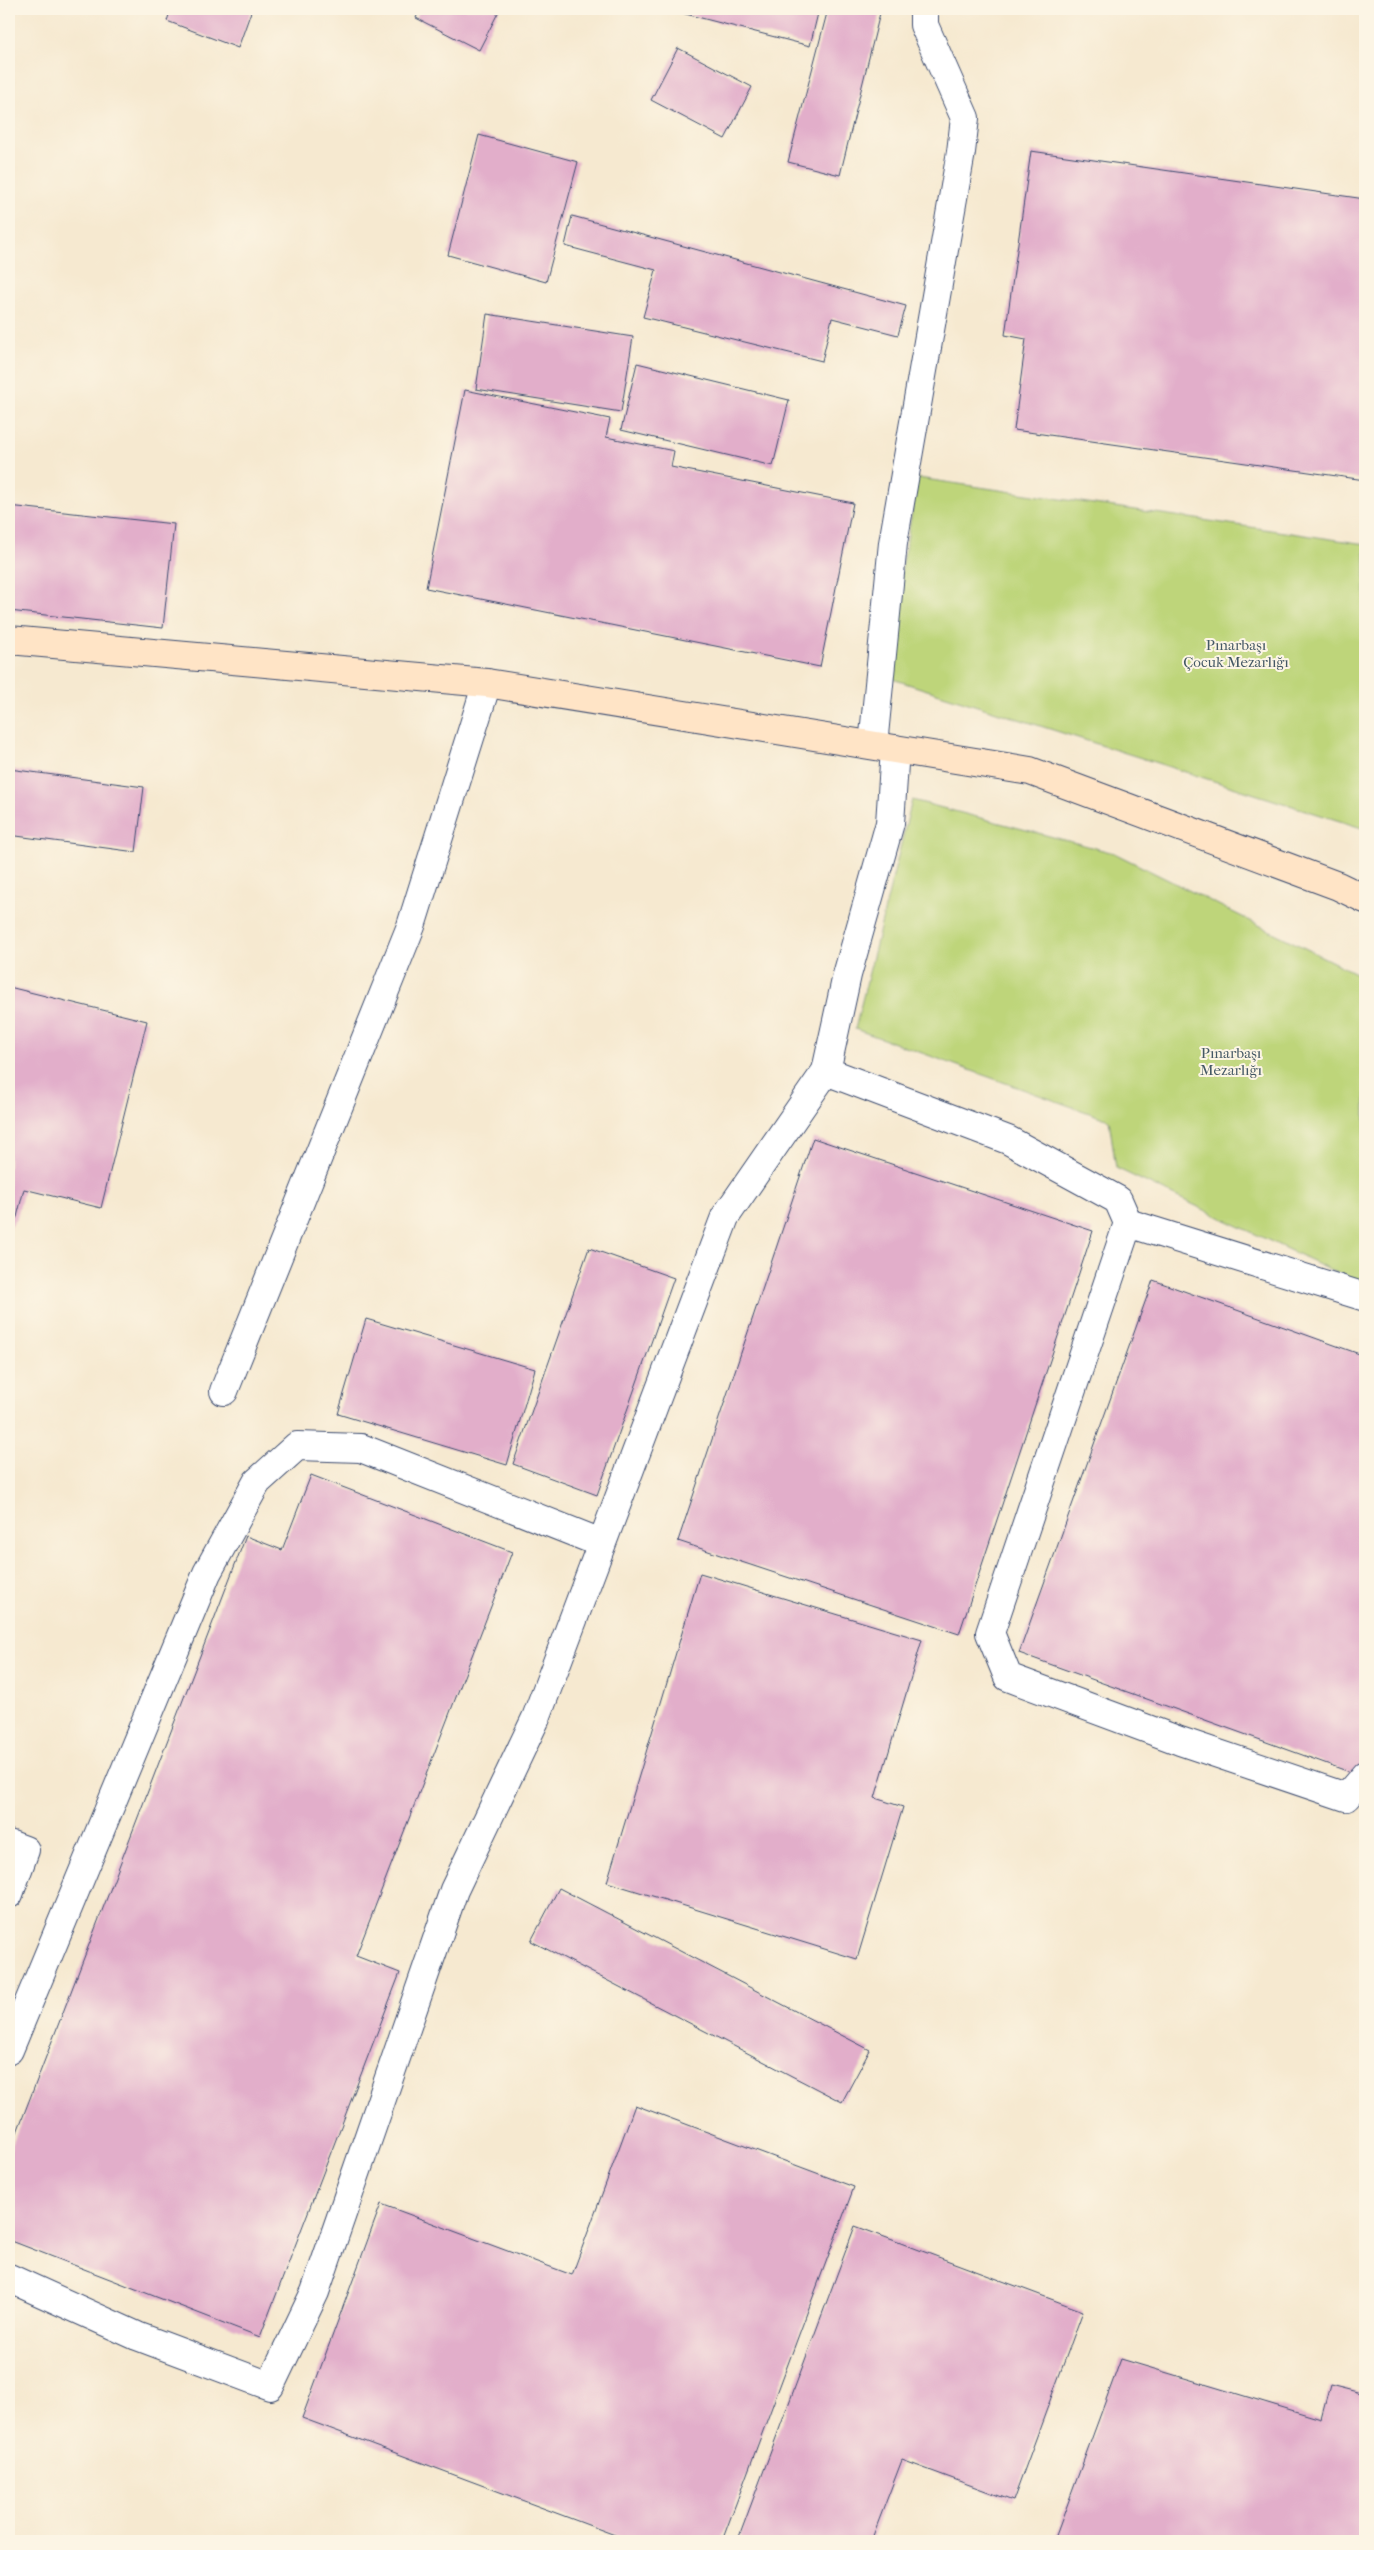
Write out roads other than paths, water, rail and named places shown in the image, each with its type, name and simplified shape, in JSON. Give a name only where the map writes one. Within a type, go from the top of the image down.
[{"type":"main road","points":[[9,640],[487,683],[1030,771],[1338,886],[1365,899]]},
{"type":"street","points":[[9,2278],[137,2336],[270,2386],[315,2292],[454,1890],[536,1718],[725,1217],[826,1071],[847,975],[890,823],[884,747],[893,542],[962,152],[965,118],[924,25],[924,9]]},
{"type":"street","points":[[224,1391],[411,926],[487,683]]},
{"type":"street","points":[[826,1071],[1008,1140],[1118,1200],[1128,1223],[990,1633],[1008,1677],[1180,1741],[1346,1797],[1365,1775]]},
{"type":"street","points":[[1128,1223],[1365,1297]]},
{"type":"street","points":[[9,2050],[207,1573],[257,1482],[297,1446],[361,1448],[601,1543]]},
{"type":"street","points":[[9,1844],[25,1850],[9,1894]]},
{"type":"park label","name":"Pınarbaşı Çocuk Mezarlığı","points":[[1236,654]]},
{"type":"park label","name":"Pınarbaşı Mezarlığı","points":[[1231,1062]]}]
